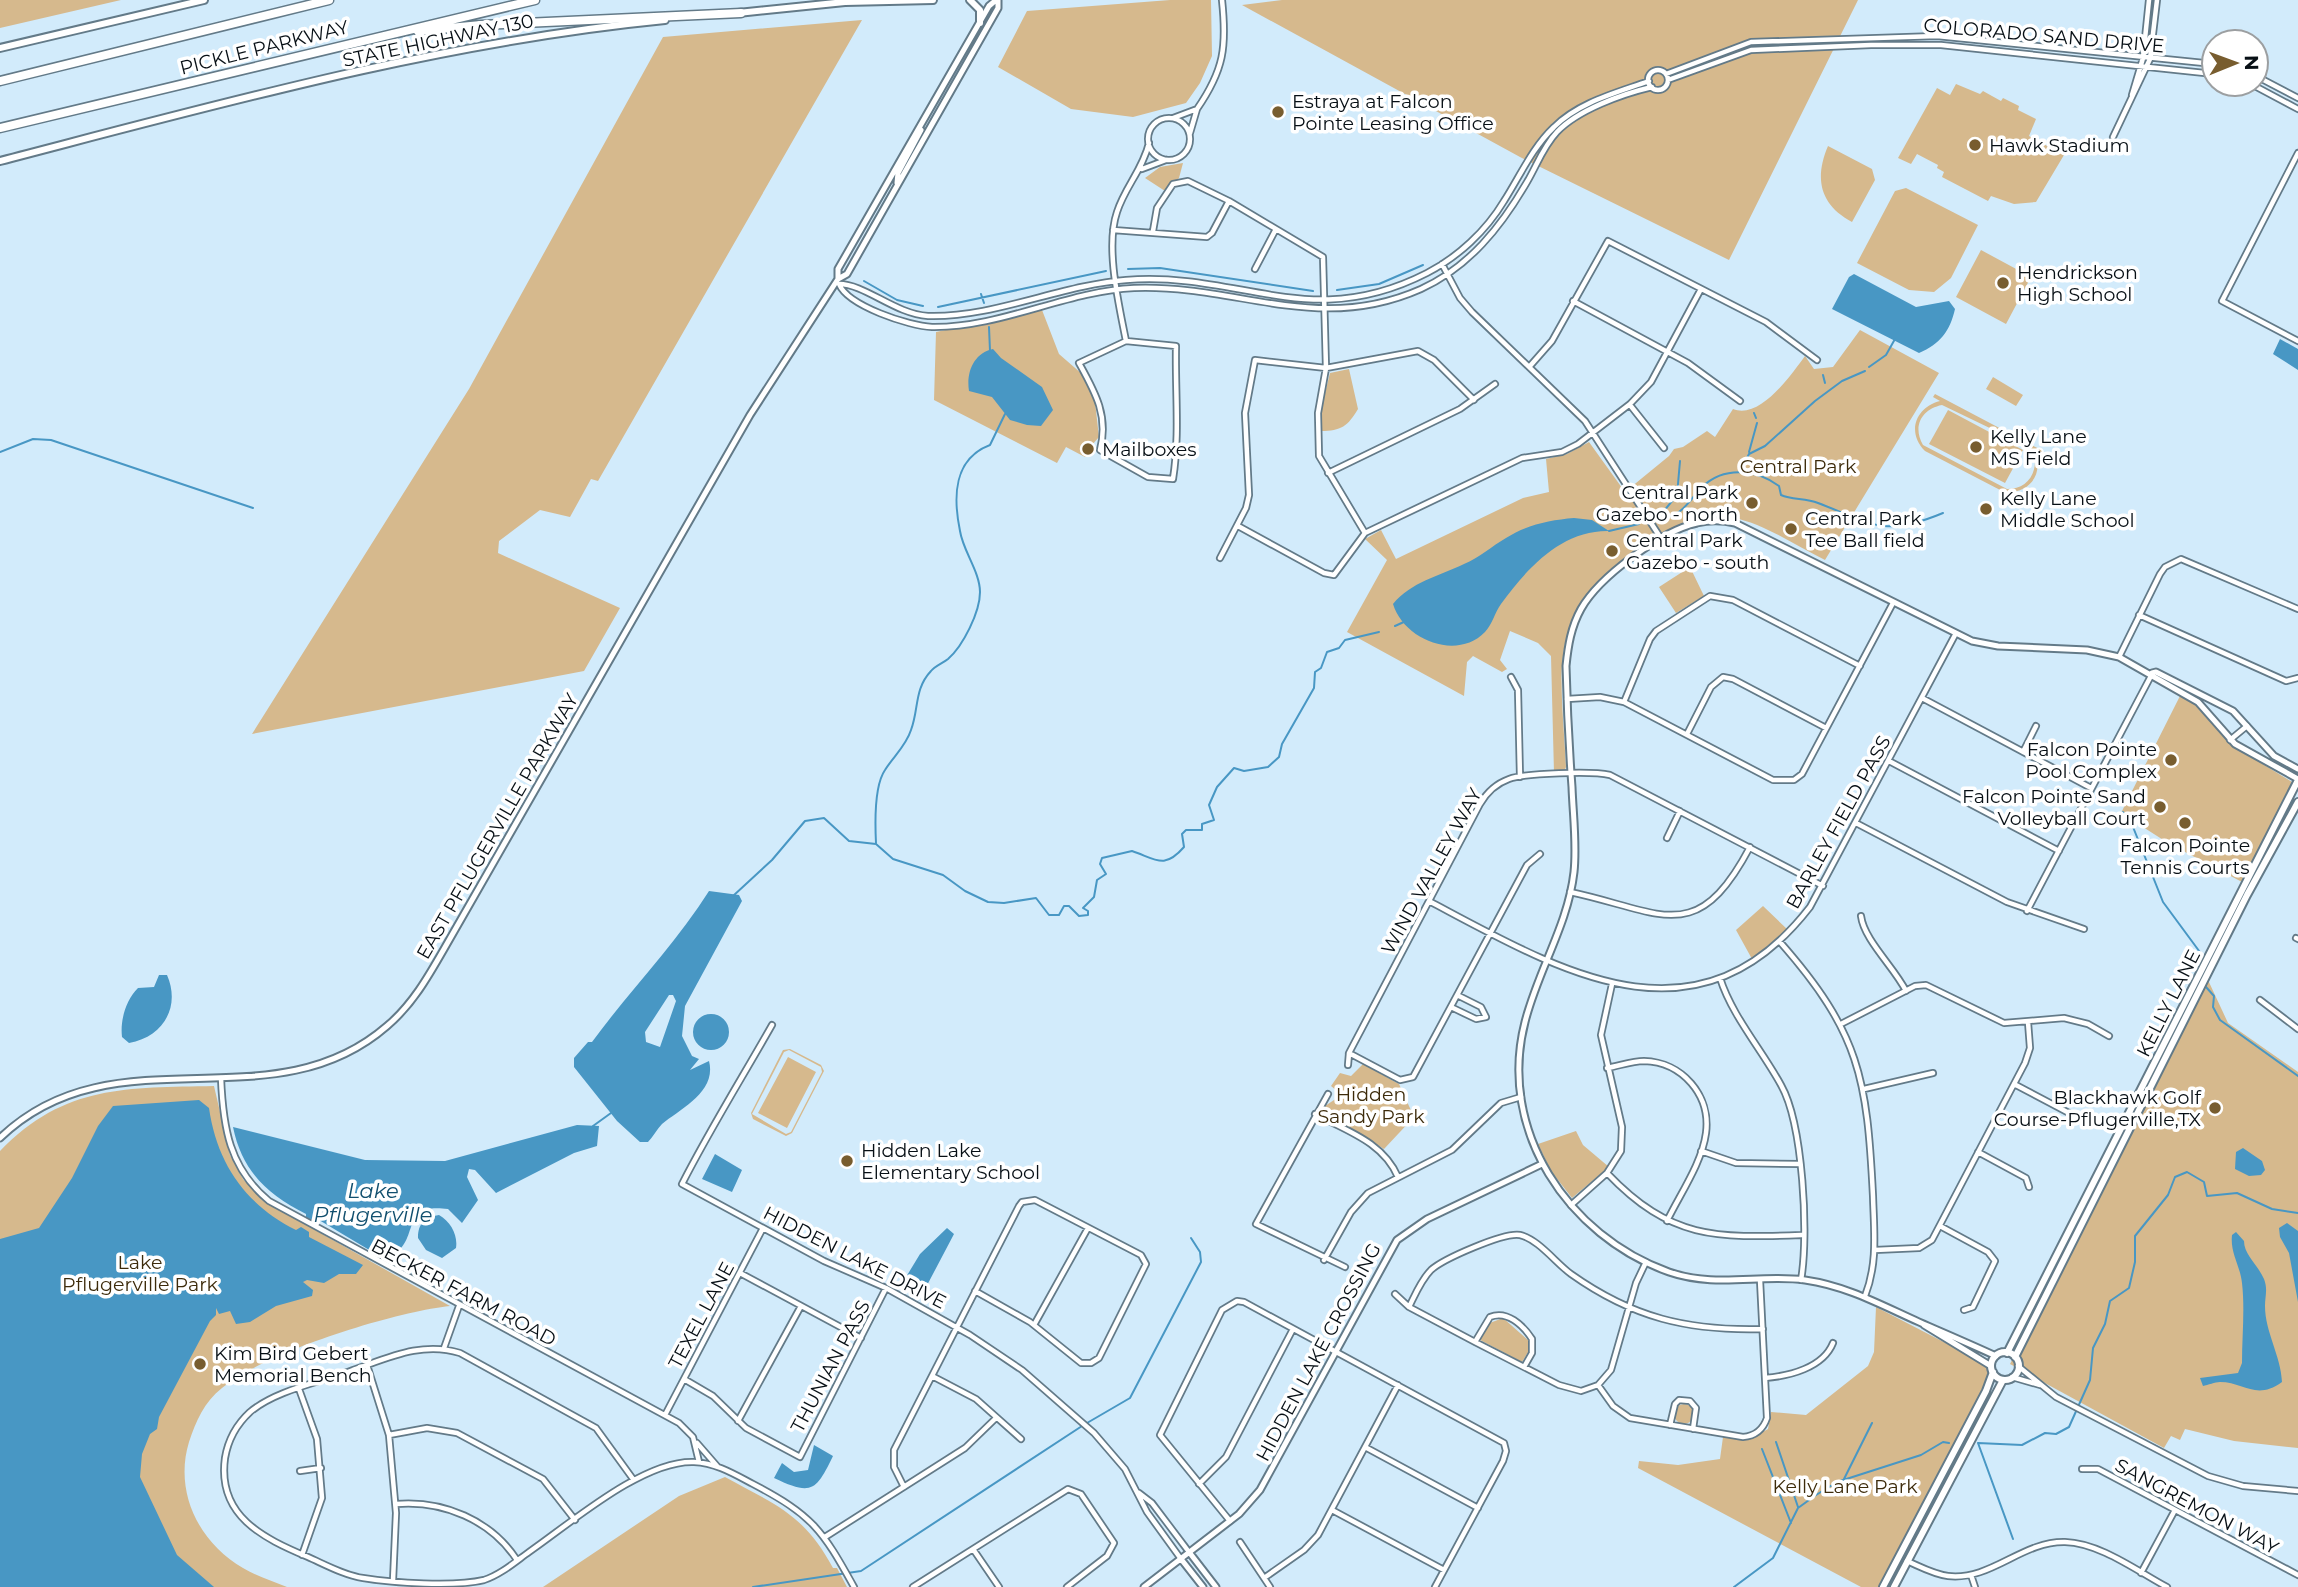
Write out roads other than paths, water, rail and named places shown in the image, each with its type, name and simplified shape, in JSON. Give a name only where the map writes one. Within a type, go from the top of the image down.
[{"type":"highway","name":"PICKLE PARKWAY","points":[[0,81],[329,0]]},
{"type":"highway","name":"PICKLE PARKWAY","points":[[0,128],[535,0]]},
{"type":"highway","points":[[384,34],[481,24],[741,13]]},
{"type":"main road","points":[[0,48],[204,0]]},
{"type":"main road","name":"STATE HIGHWAY 130","points":[[0,161],[313,84],[566,30],[845,2],[933,0]]},
{"type":"main road","points":[[970,0],[980,9],[980,23]]},
{"type":"main road","name":"KELLY LANE","points":[[2007,1353],[2298,780]]},
{"type":"main road","name":"KELLY LANE","points":[[2015,1357],[2248,895],[2298,802]]},
{"type":"main road","points":[[1883,1587],[1986,1391],[1996,1356],[2007,1353],[2015,1357],[2018,1366],[2012,1377],[2003,1380],[1894,1587]]},
{"type":"main road","points":[[1992,1369],[2003,1380]]},
{"type":"street","name":"EAST PFLUGERVILLE PARKWAY","points":[[837,282],[838,269],[980,23],[997,0]]},
{"type":"street","name":"EAST PFLUGERVILLE PARKWAY","points":[[0,1138],[43,1106],[94,1086],[147,1078],[282,1075],[330,1062],[382,1031],[419,990],[750,415],[837,282],[846,274],[998,8],[997,0]]},
{"type":"street","points":[[1141,170],[1185,152],[1197,109],[1215,83],[1222,62],[1226,39],[1222,0]]},
{"type":"street","points":[[2113,137],[2143,67],[2149,0]]},
{"type":"street","points":[[2143,67],[2150,59],[2157,0]]},
{"type":"street","points":[[1928,46],[1937,36]]},
{"type":"street","name":"COLORADO SAND DRIVE","points":[[1667,77],[1751,42],[1937,36],[2200,63]]},
{"type":"street","name":"COLORADO SAND DRIVE","points":[[1667,77],[1751,50],[1928,46],[2200,73]]},
{"type":"street","points":[[1655,71],[1667,77],[1661,89],[1651,87],[1569,122],[1556,133],[1539,157],[1511,210],[1490,237],[1447,274],[1421,289],[1382,303],[1326,310],[1178,290],[1118,289],[974,322],[930,327],[881,313],[844,295],[837,282],[850,285],[908,313],[941,316],[1117,281],[1166,280],[1326,302],[1358,299],[1386,291],[1442,264],[1477,236],[1496,214],[1522,167],[1553,127],[1565,117],[1595,101],[1648,81],[1655,71]]},
{"type":"street","points":[[1648,81],[1651,87]]},
{"type":"street","points":[[2270,83],[2298,98]]},
{"type":"street","points":[[2270,94],[2298,108]]},
{"type":"street","points":[[1126,341],[1113,230],[1125,190],[1141,170],[1150,130],[1155,124],[1197,109]]},
{"type":"street","points":[[1565,117],[1569,122]]},
{"type":"street","points":[[1172,118],[1183,123],[1189,134]]},
{"type":"street","points":[[898,184],[898,173],[918,139],[924,120]]},
{"type":"street","points":[[1149,144],[1156,155],[1168,160]]},
{"type":"street","points":[[2298,153],[2222,301],[2298,341]]},
{"type":"street","points":[[1153,231],[1157,208],[1173,184],[1181,181],[1229,201],[1323,257],[1326,368],[1317,435],[1319,456],[1365,533]]},
{"type":"street","points":[[1113,230],[1207,237],[1212,233],[1229,201]]},
{"type":"street","points":[[1255,269],[1276,229]]},
{"type":"street","points":[[1530,366],[1552,341],[1608,241],[1766,322],[1816,360]]},
{"type":"street","points":[[1442,264],[1472,312],[1567,401],[1592,432],[1662,540]]},
{"type":"street","points":[[1238,526],[1324,573],[1334,575],[1365,533],[1522,458],[1562,452],[1630,404],[1651,382],[1701,289]]},
{"type":"street","points":[[1573,301],[1667,351],[1740,401]]},
{"type":"street","points":[[1126,341],[1176,346],[1177,449],[1173,479],[1147,477],[1100,450],[1104,434],[1102,408],[1079,363],[1126,341]]},
{"type":"street","points":[[1220,558],[1238,526],[1249,495],[1245,413],[1255,360],[1326,368],[1418,351],[1434,360],[1474,400]]},
{"type":"street","points":[[1328,472],[1444,418],[1495,384]]},
{"type":"street","points":[[1630,404],[1664,448]]},
{"type":"street","points":[[1996,1356],[1865,1296],[1830,1284],[1801,1280],[1701,1279],[1646,1262],[1619,1248],[1588,1225],[1570,1205],[1542,1164],[1526,1121],[1522,1097],[1521,1040],[1531,1003],[1564,917],[1570,892],[1575,850],[1567,651],[1581,609],[1610,575],[1662,540],[1696,523],[1735,523],[1955,635],[1985,644],[2087,650],[2119,657],[2152,673],[2198,702],[2230,740],[2298,780]]},
{"type":"street","points":[[2119,657],[2165,567],[2181,559],[2298,609]]},
{"type":"street","points":[[1624,702],[1650,639],[1656,631],[1710,596],[1733,600],[1860,666]]},
{"type":"street","points":[[1567,699],[1600,697],[1624,702],[1783,782],[1794,780],[1802,774],[1893,603]]},
{"type":"street","points":[[2139,615],[2286,681],[2298,678]]},
{"type":"street","name":"BARLEY FIELD PASS","points":[[1429,901],[1547,961],[1612,984],[1675,988],[1720,978],[1759,958],[1780,942],[1810,907],[1955,635]]},
{"type":"street","points":[[2152,673],[2156,672],[2226,706],[2274,756],[2298,769]]},
{"type":"street","points":[[2027,911],[2152,673]]},
{"type":"street","points":[[1511,677],[1518,690],[1520,777]]},
{"type":"street","points":[[1686,734],[1711,687],[1723,677],[1733,679],[1826,728]]},
{"type":"street","points":[[1922,698],[2091,788]]},
{"type":"street","points":[[2023,752],[2036,726]]},
{"type":"street","points":[[2230,740],[2247,726]]},
{"type":"street","points":[[1889,761],[2059,850]]},
{"type":"street","name":"WIND VALLEY WAY","points":[[1348,1065],[1349,1053],[1486,793],[1509,779],[1571,774],[1610,775],[1823,886]]},
{"type":"street","points":[[1667,838],[1680,811]]},
{"type":"street","points":[[1856,823],[2027,911],[2084,929]]},
{"type":"street","points":[[1570,892],[1659,915],[1681,915],[1706,905],[1723,892],[1750,848]]},
{"type":"street","points":[[1349,1053],[1400,1080],[1413,1077],[1528,865],[1539,854]]},
{"type":"street","points":[[1861,916],[1864,931],[1893,967],[1906,991]]},
{"type":"street","points":[[1780,942],[1810,976],[1841,1024],[1864,1089],[1869,1126],[1875,1250],[1873,1276],[1865,1296]]},
{"type":"street","points":[[1720,978],[1728,997],[1788,1100],[1797,1128],[1803,1235],[1801,1280]]},
{"type":"street","points":[[1570,1205],[1607,1173],[1622,1151],[1601,1035],[1612,984]]},
{"type":"street","points":[[1841,1024],[1920,985],[1932,986],[1997,1020],[2011,1023],[2064,1018],[2088,1024],[2109,1036]]},
{"type":"street","points":[[1453,1007],[1476,1019],[1486,1017],[1481,1007],[1459,996]]},
{"type":"street","points":[[2260,1000],[2298,1029]]},
{"type":"street","points":[[1875,1250],[1924,1247],[1932,1240],[2014,1084],[2030,1048],[2028,1022]]},
{"type":"street","name":"HIDDEN LAKE DRIVE","points":[[772,1025],[730,1100],[711,1126],[682,1184],[846,1271],[886,1288],[957,1328],[1022,1370],[1069,1408],[1114,1457],[1139,1493],[1147,1512],[1203,1587]]},
{"type":"street","points":[[1607,1068],[1641,1061],[1665,1064],[1685,1076],[1695,1086],[1704,1108],[1706,1133],[1701,1151],[1667,1221]]},
{"type":"street","points":[[1864,1089],[1933,1073]]},
{"type":"street","name":"BECKER FARM ROAD","points":[[221,1077],[227,1140],[238,1165],[261,1194],[277,1207],[665,1415],[693,1437],[718,1467]]},
{"type":"street","points":[[2014,1084],[2068,1113]]},
{"type":"street","points":[[1328,1094],[1256,1224],[1324,1260],[1345,1267]]},
{"type":"street","points":[[1324,1260],[1358,1201],[1452,1150],[1501,1103],[1522,1097]]},
{"type":"street","points":[[1315,1114],[1374,1145],[1392,1163],[1398,1177]]},
{"type":"street","points":[[1701,1151],[1736,1163],[1800,1164]]},
{"type":"street","points":[[1978,1152],[2026,1178],[2029,1187]]},
{"type":"street","name":"HIDDEN LAKE CROSSING","points":[[1144,1587],[1230,1521],[1250,1503],[1268,1479],[1397,1240],[1427,1219],[1542,1164]]},
{"type":"street","points":[[1607,1173],[1638,1204],[1667,1221],[1720,1236],[1803,1235]]},
{"type":"street","points":[[904,1487],[894,1467],[894,1450],[975,1291],[1022,1202],[1035,1200],[1141,1255],[1146,1264],[1099,1358],[1091,1363],[1081,1363],[1034,1325],[975,1291]]},
{"type":"street","points":[[1940,1226],[1989,1252],[1995,1261],[1973,1307],[1964,1310]]},
{"type":"street","name":"TEXEL LANE","points":[[665,1415],[763,1228]]},
{"type":"street","points":[[1034,1325],[1088,1228]]},
{"type":"street","points":[[1409,1307],[1424,1278],[1440,1263],[1517,1235],[1530,1239],[1590,1287],[1628,1308],[1688,1326],[1713,1330],[1763,1329]]},
{"type":"street","points":[[1395,1294],[1409,1307],[1475,1342],[1569,1390],[1581,1391],[1598,1385],[1611,1370],[1628,1308],[1646,1262]]},
{"type":"street","points":[[740,1273],[861,1338]]},
{"type":"street","points":[[1598,1385],[1621,1414],[1743,1437],[1754,1435],[1765,1425],[1767,1418],[1760,1280]]},
{"type":"street","name":"THUNIAN PASS","points":[[738,1421],[800,1457],[886,1288]]},
{"type":"street","points":[[1230,1521],[1163,1442],[1161,1430],[1222,1310],[1237,1301],[1244,1302],[1504,1443],[1506,1451],[1503,1461],[1435,1587]]},
{"type":"street","points":[[444,1348],[452,1321],[460,1306]]},
{"type":"street","points":[[684,1379],[713,1396],[738,1421],[801,1306]]},
{"type":"street","points":[[1475,1342],[1490,1317],[1502,1314],[1510,1317],[1532,1339],[1532,1353],[1524,1367]]},
{"type":"street","points":[[1922,1323],[1992,1369]]},
{"type":"street","points":[[1199,1484],[1226,1457],[1293,1329]]},
{"type":"street","points":[[1765,1378],[1794,1375],[1817,1360],[1833,1343]]},
{"type":"street","points":[[634,1479],[596,1428],[460,1353],[444,1348],[408,1351],[262,1404],[238,1425],[226,1452],[224,1470],[229,1499],[244,1523],[267,1540],[349,1575],[393,1581],[468,1584],[487,1579],[634,1479],[667,1464],[699,1462],[718,1467],[790,1503],[809,1518],[825,1537],[854,1587]]},
{"type":"street","points":[[367,1365],[388,1435],[396,1504],[393,1581]]},
{"type":"street","points":[[2018,1366],[2056,1397],[2224,1482],[2298,1491]]},
{"type":"street","points":[[932,1376],[962,1390],[1021,1439]]},
{"type":"street","points":[[2012,1377],[2040,1385]]},
{"type":"street","points":[[1264,1578],[1308,1546],[1332,1510],[1398,1385]]},
{"type":"street","points":[[299,1389],[317,1439],[321,1468],[320,1511],[302,1555]]},
{"type":"street","points":[[1670,1425],[1675,1404],[1685,1399],[1696,1408],[1693,1429]]},
{"type":"street","points":[[825,1537],[965,1448],[996,1418]]},
{"type":"street","points":[[388,1435],[427,1428],[457,1433],[543,1479],[575,1520]]},
{"type":"street","points":[[693,1437],[699,1462]]},
{"type":"street","points":[[1365,1447],[1478,1508]]},
{"type":"street","points":[[300,1471],[321,1468]]},
{"type":"street","name":"SANGREMON WAY","points":[[2082,1469],[2098,1469],[2298,1575]]},
{"type":"street","points":[[913,1587],[1060,1492],[1075,1490],[1081,1494],[1114,1543],[1107,1556],[1067,1587]]},
{"type":"street","name":"HIDDEN LAKE DRIVE","points":[[1139,1493],[1152,1503],[1216,1587]]},
{"type":"street","points":[[396,1504],[428,1502],[446,1507],[494,1533],[517,1560]]},
{"type":"street","points":[[1332,1510],[1444,1570]]},
{"type":"street","points":[[2141,1573],[2175,1510]]},
{"type":"street","points":[[1240,1542],[1270,1587]]},
{"type":"street","points":[[1907,1561],[1948,1576],[1971,1574],[2036,1547],[2065,1542],[2089,1546],[2167,1587]]},
{"type":"street","points":[[973,1549],[999,1587]]},
{"type":"street","points":[[1971,1574],[1975,1587]]},
{"type":"water","points":[[1854,274],[1916,307],[1949,301],[1955,309],[1947,330],[1938,341],[1919,353],[1832,309],[1849,277]]},
{"type":"water","points":[[2280,339],[2298,349],[2298,370],[2273,354]]},
{"type":"water","points":[[993,349],[1001,358],[1042,387],[1053,410],[1041,426],[1010,420],[992,397],[969,391],[973,364],[986,351]]},
{"type":"water","points":[[1574,518],[1592,520],[1609,531],[1576,537],[1547,554],[1522,577],[1501,604],[1485,632],[1473,641],[1460,645],[1433,642],[1408,628],[1399,617],[1393,604],[1408,590],[1470,561],[1530,526]]},
{"type":"water","points":[[709,891],[739,895],[742,901],[685,1006],[682,1036],[692,1056],[699,1059],[690,1070],[709,1061],[708,1082],[687,1106],[662,1124],[648,1142],[640,1142],[617,1121],[574,1067],[574,1058],[588,1042],[592,1042]],"holes":[[[669,995],[673,995],[676,1001],[660,1047],[646,1042],[645,1032]]]},
{"type":"water","points":[[159,975],[167,975],[171,987],[172,998],[166,1019],[151,1034],[129,1043],[122,1037],[127,1004],[138,988],[154,987]]},
{"type":"water","points":[[711,1014],[723,1020],[729,1032],[723,1044],[711,1050],[699,1044],[693,1032],[699,1020]]},
{"type":"water","name":"Lake Pflugerville","points":[[199,1100],[209,1108],[219,1147],[227,1165],[249,1195],[278,1220],[296,1230],[301,1227],[309,1232],[309,1237],[363,1265],[356,1274],[339,1274],[324,1283],[307,1280],[303,1282],[313,1290],[312,1296],[276,1306],[250,1322],[236,1324],[230,1311],[219,1314],[216,1308],[216,1315],[210,1321],[159,1417],[157,1429],[150,1434],[142,1454],[140,1477],[177,1555],[214,1587],[0,1587],[0,1239],[39,1228],[72,1178],[98,1126],[113,1106]]},
{"type":"water","name":"Lake Pflugerville","points":[[577,1125],[599,1126],[597,1146],[574,1153],[496,1193],[475,1170],[469,1169],[467,1177],[478,1200],[462,1223],[448,1209],[421,1212],[414,1219],[403,1246],[395,1253],[381,1257],[319,1220],[315,1222],[306,1218],[306,1214],[268,1189],[250,1169],[237,1143],[233,1127],[365,1160],[445,1161]]},
{"type":"water","points":[[2243,1148],[2262,1161],[2265,1170],[2261,1175],[2249,1176],[2235,1169],[2236,1152]]},
{"type":"water","points":[[715,1154],[742,1170],[732,1192],[702,1179]]},
{"type":"water","points":[[439,1215],[453,1229],[456,1238],[456,1248],[442,1258],[426,1250],[418,1238],[423,1222]]},
{"type":"water","points":[[2287,1223],[2298,1231],[2298,1302],[2289,1253],[2280,1237],[2279,1228]]},
{"type":"water","points":[[947,1228],[954,1234],[924,1291],[903,1282],[920,1254]]},
{"type":"water","points":[[2236,1232],[2244,1241],[2246,1251],[2266,1286],[2266,1316],[2282,1382],[2265,1390],[2220,1382],[2203,1386],[2200,1378],[2238,1373],[2242,1363],[2243,1293],[2232,1241],[2232,1235]]},
{"type":"water","points":[[814,1445],[833,1456],[817,1483],[805,1488],[774,1478],[782,1463],[794,1472],[808,1470]]},
{"type":"waterway","points":[[1337,290],[1379,284],[1423,265]]},
{"type":"waterway","points":[[1128,269],[1160,268],[1313,291]]},
{"type":"waterway","points":[[938,307],[1106,271]]},
{"type":"waterway","points":[[864,281],[897,300],[923,306]]},
{"type":"waterway","points":[[981,294],[984,303]]},
{"type":"waterway","points":[[989,327],[990,351]]},
{"type":"waterway","points":[[1869,367],[1886,355],[1895,339]]},
{"type":"waterway","points":[[1740,472],[1749,454],[1765,446],[1815,401],[1842,381],[1865,371]]},
{"type":"waterway","points":[[1823,375],[1825,383]]},
{"type":"waterway","points":[[1754,413],[1756,418]]},
{"type":"waterway","points":[[876,843],[876,805],[881,777],[909,736],[922,685],[933,669],[948,659],[959,646],[977,609],[979,584],[962,539],[957,505],[958,481],[969,460],[990,445],[1005,414]]},
{"type":"waterway","points":[[1749,452],[1757,423]]},
{"type":"waterway","points":[[0,452],[33,439],[51,440],[253,508]]},
{"type":"waterway","points":[[1659,517],[1677,495],[1680,461]]},
{"type":"waterway","points":[[1659,518],[1679,512],[1711,480],[1740,472],[1770,480],[1779,486],[1781,495],[1813,501],[1879,525],[1906,525],[1943,513]]},
{"type":"waterway","points":[[1609,531],[1639,524]]},
{"type":"waterway","points":[[1395,626],[1406,621]]},
{"type":"waterway","points":[[733,896],[772,860],[805,821],[824,818],[849,841],[876,844],[893,859],[943,875],[965,891],[988,902],[1004,903],[1036,898],[1049,915],[1059,915],[1064,906],[1069,906],[1079,916],[1088,915],[1088,911],[1083,908],[1094,897],[1097,880],[1106,874],[1100,864],[1102,858],[1132,851],[1160,861],[1177,854],[1184,847],[1182,834],[1186,830],[1202,830],[1202,824],[1214,820],[1209,805],[1217,787],[1234,768],[1244,771],[1268,767],[1279,757],[1282,744],[1314,688],[1315,672],[1321,668],[1327,652],[1339,648],[1345,640],[1379,632]]},
{"type":"waterway","points":[[2123,812],[2131,822],[2163,902],[2205,959]]},
{"type":"waterway","points":[[2206,987],[2214,996],[2213,1007],[2220,1020],[2298,1076]]},
{"type":"waterway","points":[[593,1126],[611,1113]]},
{"type":"waterway","points":[[2013,1539],[1978,1443],[2022,1445],[2045,1433],[2056,1434],[2069,1427],[2090,1380],[2093,1348],[2105,1324],[2110,1301],[2129,1288],[2135,1262],[2135,1236],[2168,1195],[2175,1177],[2187,1172],[2204,1182],[2207,1196],[2237,1193],[2272,1209],[2298,1213]]},
{"type":"waterway","points":[[1087,1423],[1130,1398],[1201,1262],[1200,1252],[1191,1238]]},
{"type":"waterway","points":[[1844,1479],[1872,1423]]},
{"type":"waterway","points":[[753,1587],[861,1571],[1082,1426]]},
{"type":"waterway","points":[[1776,1442],[1798,1507]]},
{"type":"waterway","points":[[1734,1587],[1773,1558],[1798,1508],[1816,1495],[1837,1482],[1921,1455],[1943,1442],[1949,1443]]},
{"type":"waterway","points":[[1762,1449],[1791,1523]]},
{"type":"place","name":"Estraya at Falcon Pointe Leasing Office","points":[[1278,112]]},
{"type":"place","name":"Hawk Stadium","points":[[1975,145]]},
{"type":"place","name":"Hendrickson High School","points":[[2003,283]]},
{"type":"place","name":"Kelly Lane MS Field","points":[[1976,447]]},
{"type":"place","name":"Mailboxes","points":[[1088,449]]},
{"type":"place","name":"Central Park Gazebo - north","points":[[1752,503]]},
{"type":"place","name":"Kelly Lane Middle School","points":[[1986,509]]},
{"type":"place","name":"Central Park Tee Ball field","points":[[1791,529]]},
{"type":"place","name":"Central Park Gazebo - south","points":[[1612,551]]},
{"type":"place","name":"Falcon Pointe Pool Complex","points":[[2171,760]]},
{"type":"place","name":"Falcon Pointe Sand Volleyball Court","points":[[2160,807]]},
{"type":"place","name":"Falcon Pointe Tennis Courts","points":[[2185,823]]},
{"type":"place","name":"Blackhawk Golf Course-Pflugerville,TX","points":[[2215,1108]]},
{"type":"place","name":"Hidden Lake Elementary School","points":[[847,1161]]},
{"type":"place","name":"Kim Bird Gebert Memorial Bench","points":[[200,1364]]},
{"type":"park label","name":"Central Park","points":[[1798,466]]},
{"type":"park label","name":"Hidden Sandy Park","points":[[1371,1105]]},
{"type":"park label","name":"Lake Pflugerville Park","points":[[140,1273]]},
{"type":"park label","name":"Kelly Lane Park","points":[[1845,1486]]}]
